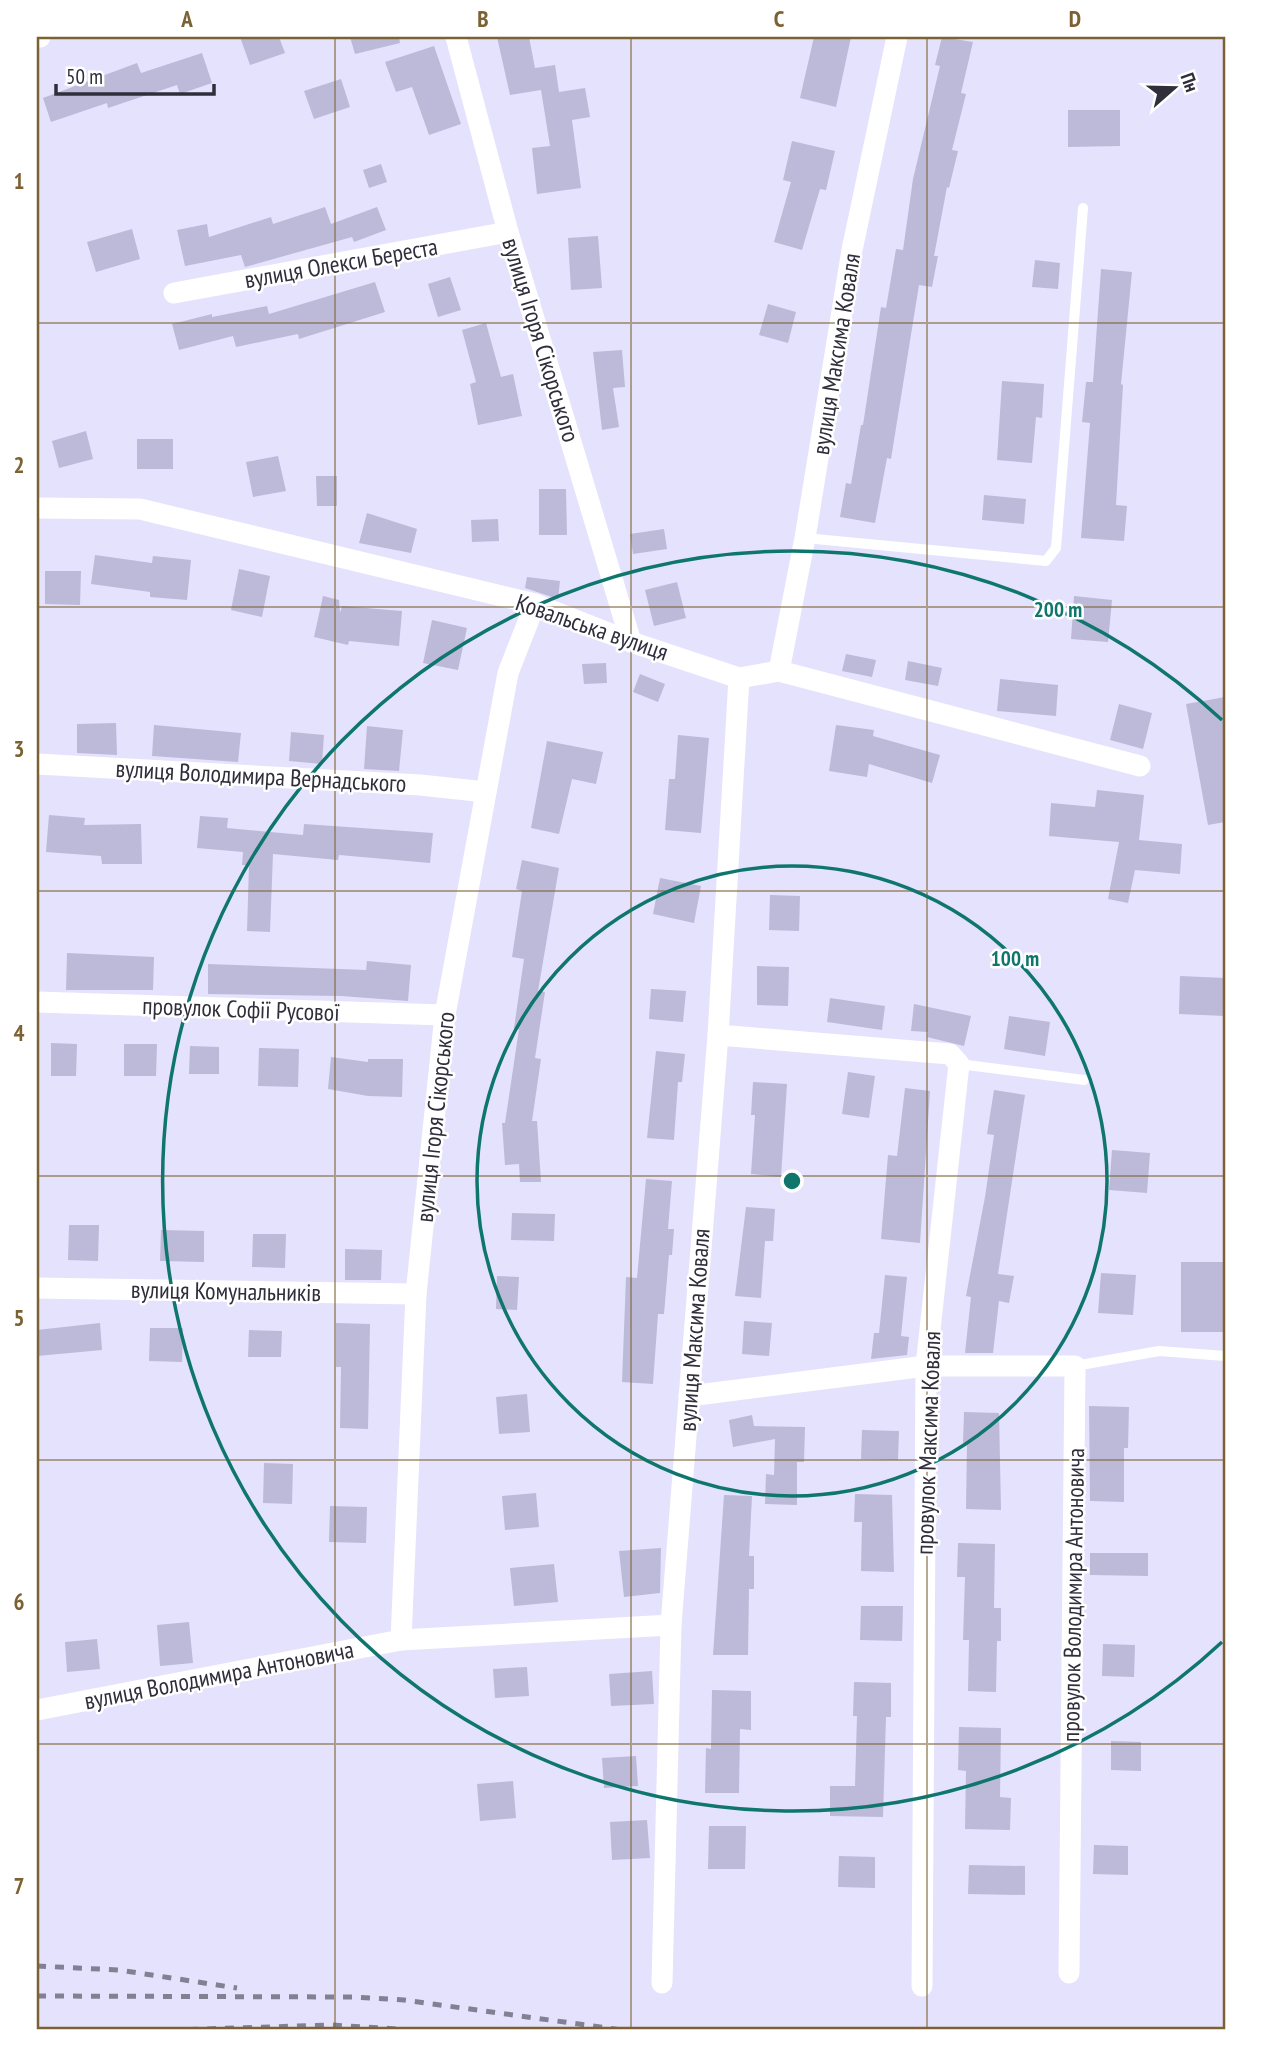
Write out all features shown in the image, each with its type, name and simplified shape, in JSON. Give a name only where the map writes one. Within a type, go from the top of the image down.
[{"type":"street","name":"вулиця Ігоря Сікорського","points":[[456,37],[508,232],[631,642]]},
{"type":"street","name":"вулиця Максима Коваля","points":[[779,671],[806,538],[852,250],[897,37]]},
{"type":"street","name":"вулиця Олекси Береста","points":[[174,293],[508,232]]},
{"type":"street","name":"Ковальська вулиця","points":[[37,508],[141,509],[535,604],[631,642],[740,678],[779,671],[1140,766]]},
{"type":"street","name":"вулиця Ігоря Сікорського","points":[[401,1640],[416,1294],[445,1015],[508,673],[535,604]]},
{"type":"street","name":"вулиця Максима Коваля","points":[[662,1983],[671,1625],[718,1035],[740,678]]},
{"type":"street","name":"вулиця Володимира Вернадського","points":[[37,764],[419,785],[486,792]]},
{"type":"street","name":"провулок Софії Русової","points":[[37,1002],[445,1015]]},
{"type":"street","points":[[718,1035],[950,1054],[959,1063]]},
{"type":"street","name":"провулок Максима Коваля","points":[[922,1986],[926,1366],[959,1063]]},
{"type":"street","name":"вулиця Комунальників","points":[[37,1288],[416,1294]]},
{"type":"street","points":[[689,1396],[926,1366],[1075,1366]]},
{"type":"street","name":"провулок Володимира Антоновича","points":[[1069,1973],[1075,1366]]},
{"type":"street","name":"вулиця Володимира Антоновича","points":[[37,1710],[401,1640],[671,1625]]},
{"type":"lane","points":[[806,538],[1046,561],[1056,548],[1083,208]]},
{"type":"lane","points":[[959,1063],[1084,1080]]},
{"type":"lane","points":[[1075,1366],[1159,1351],[1225,1356]]},
{"type":"building","points":[[240,37],[279,37],[285,53],[250,65]]},
{"type":"building","points":[[350,37],[399,37],[400,43],[355,54]]},
{"type":"building","points":[[497,37],[529,37],[535,68],[555,65],[559,92],[585,88],[590,117],[572,120],[581,188],[537,194],[532,148],[550,146],[541,90],[510,95]]},
{"type":"building","points":[[814,37],[851,37],[836,107],[800,98]]},
{"type":"building","points":[[942,37],[973,42],[961,93],[966,94],[952,150],[958,151],[949,188],[947,187],[934,256],[938,256],[932,287],[919,285],[891,459],[887,458],[875,523],[840,517],[846,483],[851,484],[863,425],[881,307],[886,308],[896,249],[903,250],[913,179],[940,66],[935,65]]},
{"type":"building","points":[[434,46],[461,124],[429,135],[412,87],[396,92],[385,62]]},
{"type":"building","points":[[202,53],[212,83],[180,94],[177,85],[108,108],[107,103],[51,122],[43,98],[137,63],[141,73]]},
{"type":"building","points":[[341,79],[350,107],[314,119],[304,91]]},
{"type":"building","points":[[1068,110],[1120,110],[1120,146],[1068,147]]},
{"type":"building","points":[[792,141],[835,151],[826,190],[820,189],[802,250],[774,242],[791,182],[783,180]]},
{"type":"building","points":[[381,164],[387,182],[369,188],[363,170]]},
{"type":"building","points":[[325,207],[331,224],[377,207],[386,230],[354,242],[352,237],[245,267],[241,255],[185,266],[177,230],[207,224],[209,237],[271,217],[273,224]]},
{"type":"building","points":[[132,229],[140,259],[96,272],[87,242]]},
{"type":"building","points":[[598,236],[602,288],[571,290],[568,238]]},
{"type":"building","points":[[1035,260],[1060,263],[1058,289],[1032,287]]},
{"type":"building","points":[[1101,269],[1132,272],[1121,384],[1116,505],[1127,506],[1124,541],[1081,538],[1090,423],[1082,422],[1086,382],[1093,382]]},
{"type":"building","points":[[450,277],[461,310],[438,317],[428,284]]},
{"type":"building","points":[[375,282],[385,312],[299,339],[298,334],[236,347],[233,336],[179,350],[172,324],[212,314],[212,317],[267,306],[269,314]]},
{"type":"building","points":[[768,304],[796,312],[788,343],[759,335]]},
{"type":"building","points":[[486,323],[501,377],[513,374],[522,416],[478,425],[470,384],[476,382],[462,330]]},
{"type":"building","points":[[622,350],[625,387],[613,388],[619,427],[602,430],[593,352]]},
{"type":"building","points":[[1002,381],[1044,384],[1042,418],[1036,417],[1032,463],[997,460]]},
{"type":"building","points":[[86,431],[93,459],[59,468],[52,441]]},
{"type":"building","points":[[137,439],[173,439],[173,469],[137,469]]},
{"type":"building","points":[[278,456],[286,491],[253,497],[246,462]]},
{"type":"building","points":[[316,476],[337,476],[337,506],[317,506]]},
{"type":"building","points":[[539,489],[566,489],[567,535],[539,535]]},
{"type":"building","points":[[984,495],[1026,499],[1024,524],[982,520]]},
{"type":"building","points":[[367,513],[417,529],[411,553],[359,543]]},
{"type":"building","points":[[498,519],[499,541],[472,542],[471,520]]},
{"type":"building","points":[[664,529],[667,549],[633,554],[630,534]]},
{"type":"building","points":[[95,555],[152,563],[153,556],[191,560],[187,600],[150,597],[150,592],[91,584]]},
{"type":"building","points":[[239,569],[270,576],[262,617],[231,610]]},
{"type":"building","points":[[45,571],[81,571],[80,605],[45,604]]},
{"type":"building","points":[[527,577],[560,581],[558,599],[525,588]]},
{"type":"building","points":[[677,582],[686,618],[654,626],[645,590]]},
{"type":"building","points":[[323,596],[339,600],[340,613],[342,606],[402,611],[399,646],[349,641],[348,645],[314,637]]},
{"type":"building","points":[[1074,596],[1112,600],[1108,642],[1071,639]]},
{"type":"building","points":[[432,620],[467,628],[458,670],[423,663]]},
{"type":"building","points":[[846,654],[876,660],[872,677],[842,671]]},
{"type":"building","points":[[908,661],[942,668],[938,686],[905,680]]},
{"type":"building","points":[[606,663],[607,683],[584,684],[582,664]]},
{"type":"building","points":[[640,674],[665,684],[658,702],[633,692]]},
{"type":"building","points":[[1000,679],[1058,685],[1056,716],[997,711]]},
{"type":"building","points":[[1225,697],[1225,822],[1208,825],[1186,704]]},
{"type":"building","points":[[1119,704],[1152,713],[1143,749],[1110,740]]},
{"type":"building","points":[[116,723],[117,755],[77,753],[77,724]]},
{"type":"building","points":[[154,725],[241,733],[238,762],[152,756]]},
{"type":"building","points":[[836,725],[874,730],[873,736],[940,755],[932,783],[869,764],[867,777],[829,771]]},
{"type":"building","points":[[367,726],[403,730],[399,771],[364,769]]},
{"type":"building","points":[[291,732],[324,735],[322,764],[289,761]]},
{"type":"building","points":[[678,735],[709,738],[701,833],[665,830],[669,779],[675,779]]},
{"type":"building","points":[[547,741],[603,752],[596,784],[572,779],[559,834],[531,828]]},
{"type":"building","points":[[1097,790],[1144,795],[1139,840],[1182,844],[1180,874],[1135,870],[1128,903],[1108,899],[1119,842],[1049,836],[1051,803],[1095,807]]},
{"type":"building","points":[[49,815],[85,818],[84,825],[141,824],[142,864],[102,864],[101,856],[46,852]]},
{"type":"building","points":[[200,816],[228,818],[227,828],[303,835],[304,824],[433,833],[430,863],[339,855],[338,860],[273,854],[270,932],[247,931],[249,865],[242,865],[243,852],[197,848]]},
{"type":"building","points":[[522,860],[559,868],[538,991],[545,992],[535,1058],[541,1059],[532,1121],[537,1121],[541,1182],[520,1182],[519,1164],[505,1165],[502,1123],[505,1123],[519,1029],[514,1028],[524,959],[512,957],[522,891],[516,889]]},
{"type":"building","points":[[660,878],[701,886],[694,923],[653,914]]},
{"type":"building","points":[[770,895],[800,896],[799,931],[769,930]]},
{"type":"building","points":[[67,953],[154,957],[153,990],[66,990]]},
{"type":"building","points":[[367,961],[411,965],[408,1001],[341,996],[208,994],[208,964],[366,970]]},
{"type":"building","points":[[757,966],[789,967],[788,1006],[757,1005]]},
{"type":"building","points":[[1180,976],[1225,978],[1225,1016],[1179,1014]]},
{"type":"building","points":[[651,989],[686,991],[683,1022],[649,1019]]},
{"type":"building","points":[[830,998],[885,1006],[882,1030],[827,1022]]},
{"type":"building","points":[[914,1004],[971,1016],[964,1046],[927,1037],[928,1032],[911,1031]]},
{"type":"building","points":[[1009,1016],[1050,1022],[1045,1056],[1004,1049]]},
{"type":"building","points":[[51,1043],[77,1044],[76,1076],[51,1076]]},
{"type":"building","points":[[124,1044],[157,1044],[156,1076],[124,1076]]},
{"type":"building","points":[[190,1046],[219,1047],[219,1074],[189,1074]]},
{"type":"building","points":[[259,1048],[299,1049],[298,1087],[258,1086]]},
{"type":"building","points":[[656,1051],[685,1054],[682,1082],[678,1082],[674,1140],[647,1138]]},
{"type":"building","points":[[331,1057],[368,1062],[368,1059],[403,1059],[402,1097],[368,1096],[328,1089]]},
{"type":"building","points":[[848,1072],[875,1076],[869,1118],[842,1114]]},
{"type":"building","points":[[753,1082],[787,1084],[781,1177],[751,1174],[755,1115],[751,1115]]},
{"type":"building","points":[[905,1088],[930,1091],[920,1243],[881,1239],[888,1155],[897,1156]]},
{"type":"building","points":[[994,1090],[1025,1095],[998,1274],[1014,1276],[1009,1303],[999,1301],[993,1353],[965,1353],[971,1297],[966,1296],[994,1135],[987,1134]]},
{"type":"building","points":[[1112,1150],[1150,1153],[1147,1193],[1109,1190]]},
{"type":"building","points":[[646,1179],[672,1181],[668,1229],[674,1229],[664,1314],[658,1314],[653,1384],[622,1382],[626,1277],[637,1278]]},
{"type":"building","points":[[746,1207],[775,1209],[773,1241],[765,1241],[761,1298],[735,1296]]},
{"type":"building","points":[[512,1213],[555,1214],[554,1241],[511,1240]]},
{"type":"building","points":[[69,1225],[99,1225],[98,1261],[68,1260]]},
{"type":"building","points":[[161,1230],[204,1231],[204,1262],[160,1261]]},
{"type":"building","points":[[253,1234],[286,1234],[285,1268],[252,1267]]},
{"type":"building","points":[[345,1249],[382,1250],[381,1280],[345,1280]]},
{"type":"building","points":[[1181,1262],[1225,1262],[1225,1332],[1181,1332]]},
{"type":"building","points":[[1101,1273],[1136,1275],[1133,1315],[1098,1313]]},
{"type":"building","points":[[885,1275],[907,1277],[901,1336],[909,1337],[907,1355],[871,1359],[874,1333],[879,1333]]},
{"type":"building","points":[[497,1276],[519,1277],[517,1310],[496,1309]]},
{"type":"building","points":[[744,1321],[772,1323],[769,1356],[742,1354]]},
{"type":"building","points":[[100,1323],[102,1350],[37,1356],[37,1330]]},
{"type":"building","points":[[336,1323],[370,1324],[368,1429],[340,1428],[341,1367],[336,1367]]},
{"type":"building","points":[[150,1328],[183,1328],[182,1362],[149,1361]]},
{"type":"building","points":[[249,1330],[282,1331],[281,1357],[248,1357]]},
{"type":"building","points":[[527,1394],[530,1432],[499,1434],[496,1397]]},
{"type":"building","points":[[1089,1406],[1129,1407],[1128,1448],[1124,1448],[1124,1502],[1090,1501]]},
{"type":"building","points":[[964,1412],[999,1413],[1001,1510],[966,1509],[967,1443],[963,1443]]},
{"type":"building","points":[[752,1415],[754,1426],[805,1427],[804,1462],[797,1462],[797,1505],[765,1504],[766,1474],[774,1475],[775,1439],[733,1447],[729,1420]]},
{"type":"building","points":[[862,1430],[899,1431],[898,1460],[861,1459]]},
{"type":"building","points":[[264,1463],[293,1464],[292,1504],[263,1503]]},
{"type":"building","points":[[536,1493],[539,1527],[505,1530],[502,1496]]},
{"type":"building","points":[[855,1494],[892,1495],[894,1572],[861,1571],[862,1522],[854,1522]]},
{"type":"building","points":[[724,1495],[752,1496],[749,1556],[754,1556],[754,1589],[749,1589],[748,1655],[713,1655]]},
{"type":"building","points":[[330,1506],[367,1507],[366,1543],[329,1542]]},
{"type":"building","points":[[958,1543],[995,1544],[994,1608],[1001,1608],[996,1692],[968,1691],[969,1640],[963,1640],[965,1577],[957,1577]]},
{"type":"building","points":[[661,1548],[660,1593],[624,1597],[619,1551]]},
{"type":"building","points":[[1090,1553],[1148,1553],[1148,1576],[1090,1575]]},
{"type":"building","points":[[554,1564],[558,1602],[514,1606],[510,1568]]},
{"type":"building","points":[[861,1606],[903,1606],[902,1641],[860,1640]]},
{"type":"building","points":[[189,1622],[193,1663],[160,1666],[157,1625]]},
{"type":"building","points":[[97,1639],[100,1669],[67,1672],[65,1642]]},
{"type":"building","points":[[1103,1644],[1135,1645],[1134,1677],[1102,1676]]},
{"type":"building","points":[[527,1667],[529,1696],[495,1698],[493,1669]]},
{"type":"building","points":[[652,1671],[654,1704],[611,1706],[609,1674]]},
{"type":"building","points":[[854,1682],[891,1683],[891,1717],[886,1717],[883,1817],[830,1816],[830,1786],[855,1786],[857,1716],[853,1716]]},
{"type":"building","points":[[712,1690],[751,1691],[751,1730],[740,1729],[739,1793],[705,1793],[706,1748],[711,1749]]},
{"type":"building","points":[[959,1727],[1001,1728],[1000,1797],[1011,1798],[1010,1830],[965,1829],[966,1771],[958,1770]]},
{"type":"building","points":[[1111,1741],[1141,1742],[1141,1771],[1111,1770]]},
{"type":"building","points":[[636,1756],[638,1786],[604,1788],[602,1758]]},
{"type":"building","points":[[513,1781],[516,1818],[480,1821],[477,1784]]},
{"type":"building","points":[[647,1820],[650,1858],[612,1860],[610,1822]]},
{"type":"building","points":[[709,1826],[746,1826],[745,1869],[708,1869]]},
{"type":"building","points":[[1094,1845],[1128,1846],[1128,1875],[1093,1874]]},
{"type":"building","points":[[839,1856],[875,1857],[875,1888],[838,1887]]},
{"type":"building","points":[[969,1865],[1025,1866],[1025,1895],[968,1894]]},
{"type":"railway","points":[[37,1966],[119,1970],[237,1988]]},
{"type":"railway","points":[[37,1996],[352,1997],[404,2000],[622,2030]]},
{"type":"railway","points":[[171,2030],[331,2025],[414,2030]]}]
